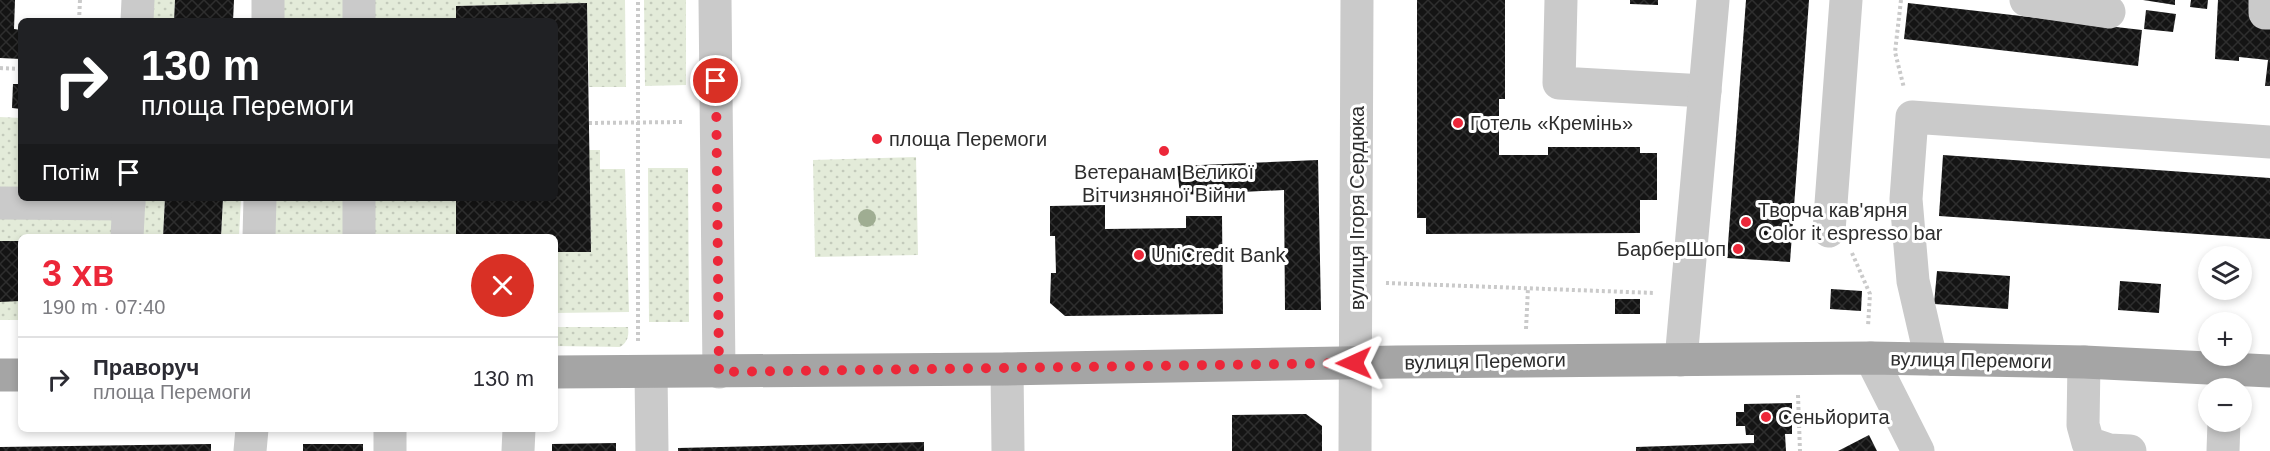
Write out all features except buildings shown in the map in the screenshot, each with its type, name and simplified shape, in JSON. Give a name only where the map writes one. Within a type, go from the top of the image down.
[{"type":"main road","name":"вулиця Перемоги","points":[[558,372],[644,359],[719,372],[1681,360],[1870,343],[1931,359],[2084,362],[2218,378]]},
{"type":"main road","name":"вулиця Перемоги","points":[[2232,378],[2270,371]]},
{"type":"main road","points":[[0,375],[18,375]]},
{"type":"street","points":[[137,18],[138,0]]},
{"type":"street","points":[[268,0],[268,18]]},
{"type":"street","points":[[359,0],[359,18]]},
{"type":"street","points":[[715,0],[719,372]]},
{"type":"street","name":"вулиця Ігоря Сердюка","points":[[1355,451],[1357,0]]},
{"type":"street","points":[[1561,0],[1559,83],[1705,92]]},
{"type":"street","points":[[1681,360],[1713,0]]},
{"type":"street","points":[[1829,231],[1846,0]]},
{"type":"street","points":[[2026,0],[2109,12]]},
{"type":"street","points":[[2265,0],[2265,13],[2270,13]]},
{"type":"street","points":[[1931,359],[1913,281],[1906,199],[1912,117],[2270,142]]},
{"type":"street","points":[[0,203],[129,201],[127,234]]},
{"type":"street","points":[[259,234],[260,201]]},
{"type":"street","points":[[359,201],[359,234]]},
{"type":"street","points":[[1870,343],[1918,451]]},
{"type":"street","points":[[644,359],[652,451]]},
{"type":"street","points":[[2084,362],[2083,425],[2088,443],[2109,450],[2130,451]]},
{"type":"street","points":[[1007,369],[1008,451]]},
{"type":"street","points":[[250,451],[252,432]]},
{"type":"street","points":[[390,432],[390,451]]},
{"type":"street","points":[[518,451],[519,432]]},
{"type":"street","points":[[2223,451],[2224,432]]},
{"type":"path","points":[[79,18],[80,0]]},
{"type":"path","points":[[638,0],[639,319],[644,359]]},
{"type":"path","points":[[1901,0],[1895,52],[1912,117]]},
{"type":"path","points":[[0,68],[18,69]]},
{"type":"path","points":[[589,123],[716,121]]},
{"type":"path","points":[[1829,231],[1842,236],[1846,242],[1870,294],[1870,343]]},
{"type":"path","points":[[1386,283],[1687,294]]},
{"type":"path","points":[[1526,330],[1528,288]]},
{"type":"path","points":[[1798,395],[1800,451]]},
{"type":"green space","points":[[144,0],[175,0],[174,18],[143,18]]},
{"type":"green space","points":[[278,0],[352,0],[351,18],[277,18]]},
{"type":"green space","points":[[368,0],[625,0],[626,87],[589,87],[587,3],[456,6],[456,18],[369,18]]},
{"type":"green space","points":[[644,0],[686,0],[686,85],[645,86]]},
{"type":"green space","points":[[0,117],[18,118],[18,195],[0,195]]},
{"type":"green space","points":[[589,150],[600,150],[600,169],[625,169],[629,312],[558,313],[558,252],[591,252]]},
{"type":"green space","points":[[916,157],[918,255],[815,257],[813,160]]},
{"type":"green space","points":[[648,168],[688,168],[689,322],[649,322]]},
{"type":"green space","points":[[137,201],[165,201],[163,234],[135,234]]},
{"type":"green space","points":[[223,201],[241,201],[239,234],[221,234]]},
{"type":"green space","points":[[271,201],[350,201],[349,234],[269,234]]},
{"type":"green space","points":[[373,201],[456,201],[456,234],[367,234]]},
{"type":"green space","points":[[0,211],[111,211],[120,234],[18,234],[18,320],[0,320]]},
{"type":"green space","points":[[558,327],[628,327],[626,341],[620,347],[558,346]]},
{"type":"place","name":"Готель «Кремінь»","points":[[1458,123]]},
{"type":"place","name":"площа Перемоги","points":[[877,139]]},
{"type":"place","name":"Ветеранам Великої Вітчизняної Війни","points":[[1164,151]]},
{"type":"place","name":"Творча кав'ярня Color it espresso bar","points":[[1746,222]]},
{"type":"place","name":"БарберШоп","points":[[1738,249]]},
{"type":"place","name":"UniCredit Bank","points":[[1139,255]]},
{"type":"place","name":"Сеньйорита","points":[[1766,417]]},
{"type":"route","points":[[716,81],[719,372],[1354,363]]}]
